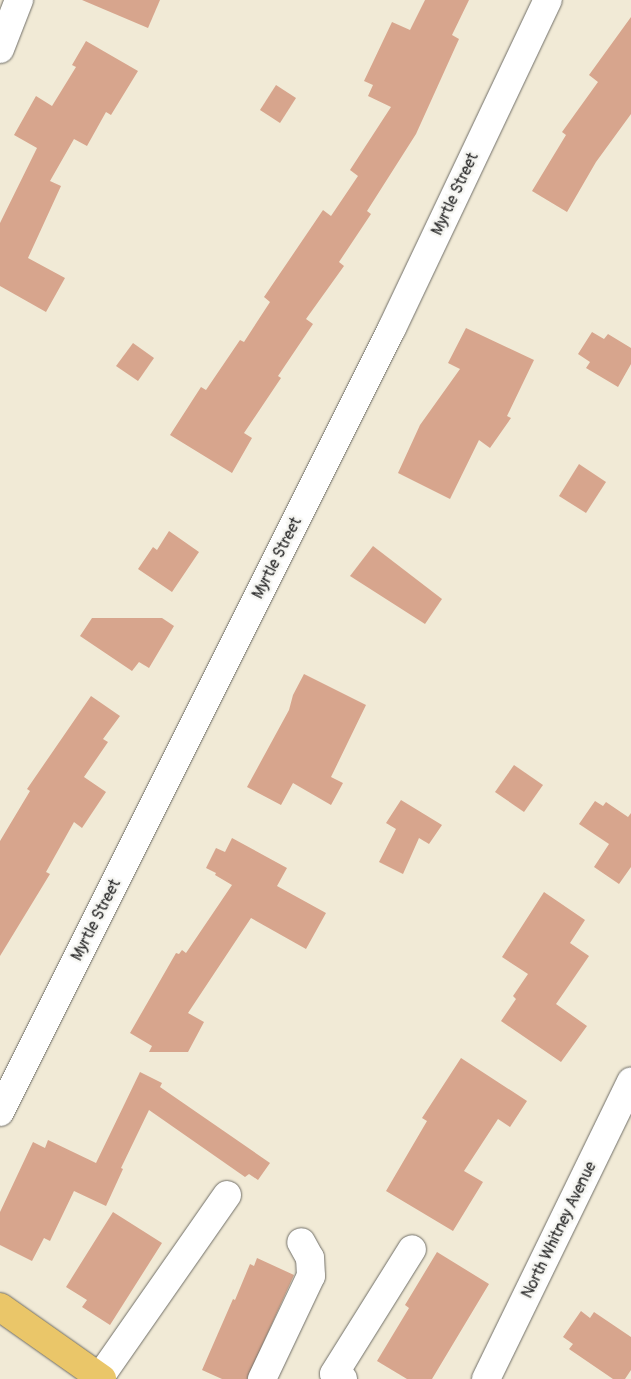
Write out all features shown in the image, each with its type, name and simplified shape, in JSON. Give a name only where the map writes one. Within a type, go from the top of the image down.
[{"type":"main road","points":[[0,1307],[101,1378]]},
{"type":"street","points":[[0,49],[19,0]]},
{"type":"street","name":"Myrtle Street","points":[[2,1103],[392,328],[548,0]]},
{"type":"street","name":"North Whitney Avenue","points":[[486,1379],[631,1082]]},
{"type":"street","points":[[101,1378],[227,1195]]},
{"type":"street","points":[[262,1379],[312,1276],[310,1258],[301,1242]]},
{"type":"street","points":[[343,1379],[334,1374],[412,1249]]},
{"type":"building","points":[[82,0],[160,0],[148,28]]},
{"type":"building","points":[[425,0],[469,0],[452,35],[459,39],[416,134],[367,211],[371,214],[339,262],[344,266],[306,319],[313,324],[278,376],[281,378],[244,433],[252,438],[232,473],[170,435],[201,387],[206,390],[240,340],[244,342],[270,302],[264,297],[323,210],[331,216],[358,176],[350,170],[391,107],[368,96],[373,85],[364,81],[392,22],[410,30]]},
{"type":"building","points":[[631,17],[631,114],[596,162],[567,212],[532,191],[566,135],[562,132],[598,82],[589,75]]},
{"type":"building","points":[[86,41],[138,71],[111,115],[106,112],[87,146],[74,139],[50,181],[61,186],[28,258],[65,278],[46,312],[0,286],[0,223],[37,148],[14,135],[36,96],[52,106],[76,67],[72,65]]},
{"type":"building","points":[[276,85],[296,98],[280,123],[260,110]]},
{"type":"building","points":[[466,328],[534,360],[507,416],[511,418],[490,448],[479,440],[450,499],[398,473],[420,425],[460,369],[448,363]]},
{"type":"building","points":[[592,332],[604,339],[608,334],[631,348],[631,364],[618,387],[586,368],[590,362],[578,354]]},
{"type":"building","points":[[133,343],[154,358],[138,381],[116,366]]},
{"type":"building","points":[[579,464],[606,482],[586,513],[559,496]]},
{"type":"building","points":[[169,531],[199,552],[172,592],[138,569],[153,547],[157,550]]},
{"type":"building","points":[[373,546],[442,599],[425,624],[350,576]]},
{"type":"building","points":[[92,618],[162,618],[174,626],[149,668],[139,662],[132,671],[80,636]]},
{"type":"building","points":[[304,674],[366,705],[331,777],[343,783],[331,805],[293,783],[281,805],[247,787],[289,710],[293,695]]},
{"type":"building","points":[[91,696],[120,716],[103,739],[108,742],[84,777],[106,792],[82,828],[74,822],[46,872],[50,874],[0,956],[0,841],[30,791],[27,789]]},
{"type":"building","points":[[514,765],[543,785],[524,812],[495,792]]},
{"type":"building","points":[[401,800],[442,825],[429,844],[419,838],[403,874],[379,862],[396,829],[386,823]]},
{"type":"building","points":[[595,801],[603,806],[606,802],[628,817],[631,813],[631,867],[619,884],[594,867],[609,844],[579,824]]},
{"type":"building","points":[[232,838],[287,868],[277,886],[326,913],[306,949],[251,918],[188,1013],[204,1022],[188,1052],[149,1052],[152,1046],[130,1033],[176,953],[179,954],[182,950],[186,953],[232,885],[206,868],[216,848],[225,852]]},
{"type":"building","points":[[544,892],[585,920],[570,943],[589,956],[556,1004],[587,1026],[561,1062],[501,1021],[516,999],[513,996],[528,974],[502,957]]},
{"type":"building","points":[[461,1058],[527,1101],[510,1127],[498,1119],[464,1171],[483,1182],[453,1231],[386,1191],[427,1121],[422,1118]]},
{"type":"building","points":[[140,1072],[162,1083],[160,1087],[270,1163],[258,1180],[249,1174],[245,1177],[149,1110],[121,1168],[123,1169],[106,1206],[74,1191],[50,1241],[44,1238],[32,1261],[0,1245],[0,1212],[33,1142],[45,1148],[48,1140],[96,1163]]},
{"type":"building","points":[[113,1212],[162,1243],[110,1325],[82,1307],[87,1300],[66,1287]]},
{"type":"building","points":[[437,1252],[489,1284],[432,1379],[407,1379],[377,1361],[409,1308],[405,1305]]},
{"type":"building","points":[[257,1258],[294,1275],[247,1379],[222,1379],[202,1370],[250,1264],[254,1266]]},
{"type":"building","points":[[581,1311],[590,1318],[594,1312],[631,1337],[631,1370],[625,1379],[613,1379],[569,1349],[573,1344],[563,1337]]}]
